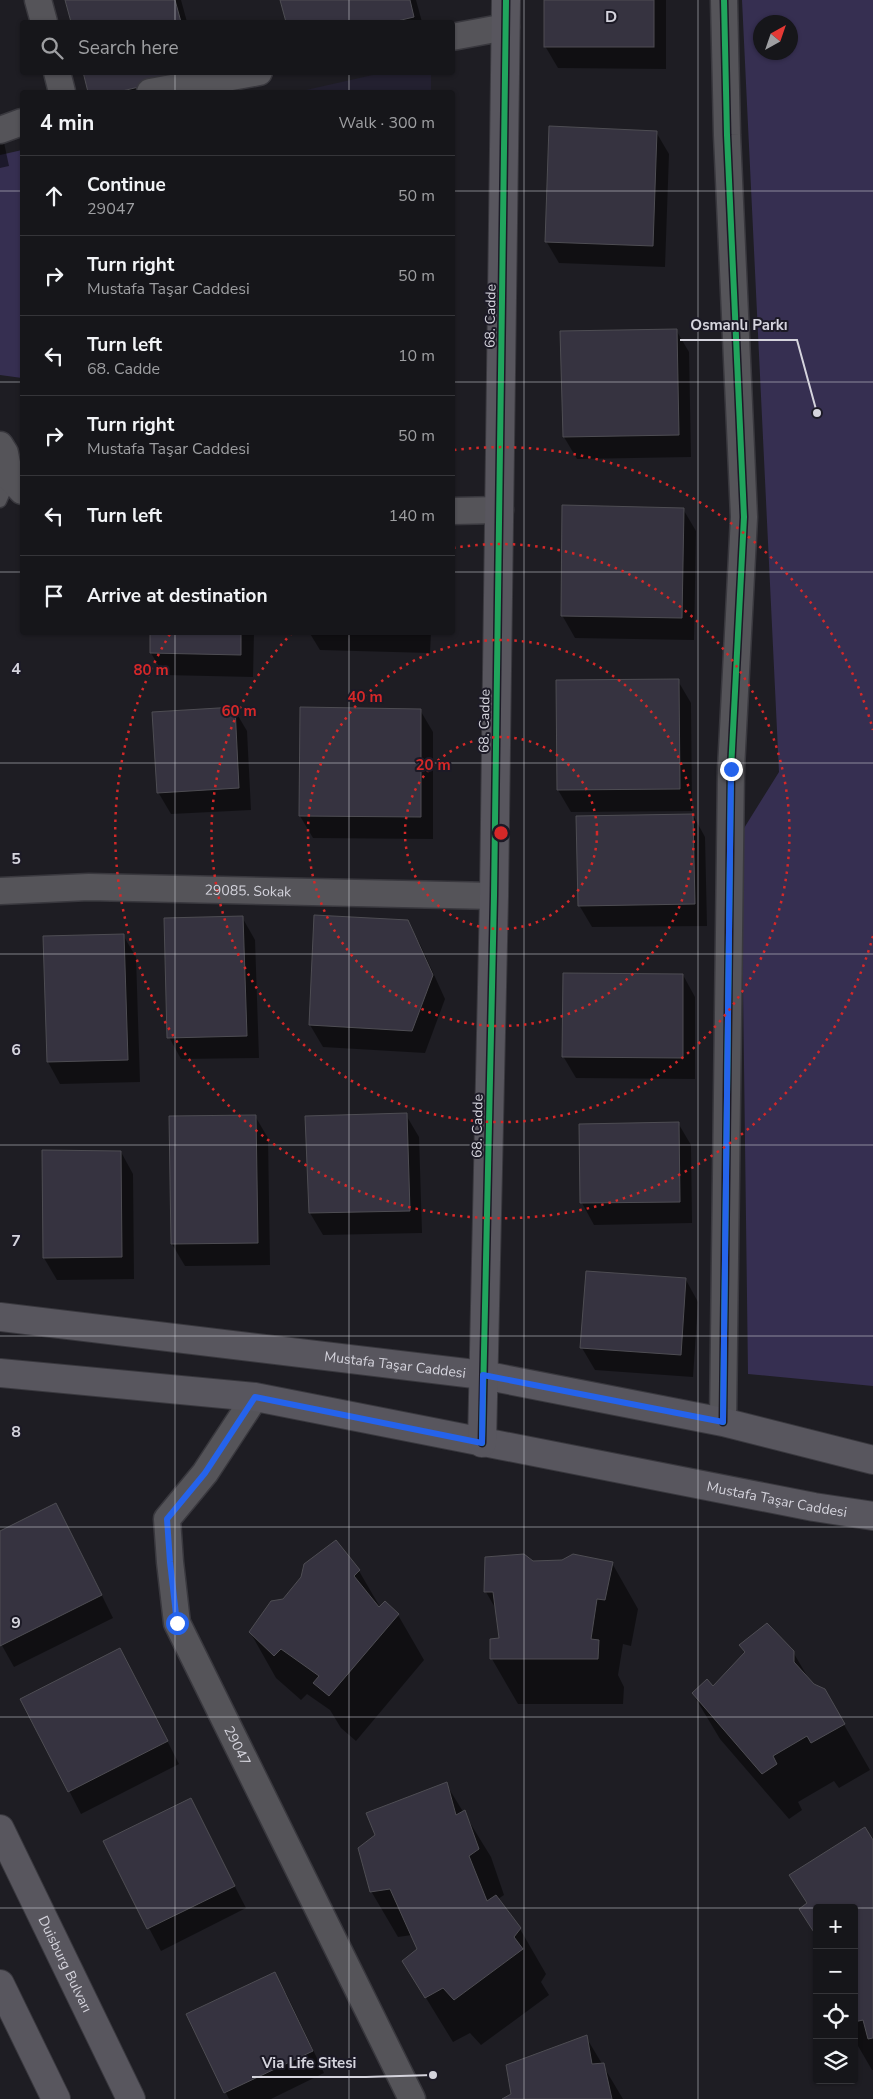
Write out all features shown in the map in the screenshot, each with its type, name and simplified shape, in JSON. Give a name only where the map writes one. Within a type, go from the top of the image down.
[{"type":"street","points":[[38,0],[43,20]]},
{"type":"street","name":"68. Cadde","points":[[482,1443],[494,896],[506,0]]},
{"type":"street","points":[[723,1422],[731,769],[744,517],[727,135],[724,0]]},
{"type":"street","points":[[455,36],[506,27]]},
{"type":"street","points":[[58,75],[62,90]]},
{"type":"street","points":[[161,90],[243,75]]},
{"type":"street","points":[[0,130],[20,123]]},
{"type":"street","points":[[0,445],[5,453],[11,490]]},
{"type":"street","points":[[455,511],[500,510]]},
{"type":"street","name":"29085. Sokak","points":[[0,891],[89,887],[494,896]]},
{"type":"street","name":"Mustafa Taşar Caddesi","points":[[0,1316],[483,1375],[723,1422],[873,1460]]},
{"type":"street","name":"Mustafa Taşar Caddesi","points":[[0,1373],[255,1397],[814,1507],[873,1516]]},
{"type":"street","name":"29047","points":[[255,1397],[205,1473],[167,1519],[177,1623],[409,2098]]},
{"type":"street","name":"Duisburg Bulvarı","points":[[0,1829],[131,2099]]},
{"type":"street","points":[[0,1984],[56,2099]]},
{"type":"shaded area","points":[[742,0],[873,0],[873,1386],[748,1374],[741,833],[779,772]]},
{"type":"shaded area","points":[[373,75],[431,75],[431,90],[306,90]]},
{"type":"shaded area","points":[[20,150],[20,378],[0,375],[0,155]]},
{"type":"building","points":[[65,0],[175,0],[180,20],[70,20]]},
{"type":"building","points":[[280,0],[410,0],[414,17],[401,20],[285,20]]},
{"type":"building","points":[[544,0],[654,0],[654,47],[544,47]]},
{"type":"building","points":[[84,75],[189,75],[126,90],[88,90]]},
{"type":"building","points":[[549,126],[657,131],[653,246],[545,242]]},
{"type":"building","points":[[677,329],[679,435],[563,437],[560,331]]},
{"type":"building","points":[[562,505],[684,508],[682,618],[561,616]]},
{"type":"building","points":[[150,635],[241,635],[241,655],[150,653]]},
{"type":"building","points":[[679,679],[680,789],[557,790],[556,680]]},
{"type":"building","points":[[235,707],[239,788],[157,793],[152,712]]},
{"type":"building","points":[[300,707],[421,709],[421,817],[299,816]]},
{"type":"building","points":[[693,814],[695,904],[578,906],[576,816]]},
{"type":"building","points":[[314,915],[408,920],[433,975],[412,1031],[309,1025]]},
{"type":"building","points":[[243,916],[247,1036],[167,1038],[164,918]]},
{"type":"building","points":[[124,934],[128,1060],[47,1062],[43,936]]},
{"type":"building","points":[[563,973],[683,974],[683,1058],[562,1057]]},
{"type":"building","points":[[407,1113],[410,1211],[309,1213],[305,1116]]},
{"type":"building","points":[[256,1115],[258,1243],[171,1244],[169,1116]]},
{"type":"building","points":[[679,1122],[680,1202],[580,1203],[579,1124]]},
{"type":"building","points":[[42,1150],[121,1151],[122,1257],[43,1258]]},
{"type":"building","points":[[586,1271],[686,1278],[681,1355],[580,1348]]},
{"type":"building","points":[[56,1503],[102,1595],[0,1646],[0,1531]]},
{"type":"building","points":[[336,1540],[360,1570],[354,1576],[379,1607],[385,1601],[399,1614],[329,1696],[313,1683],[319,1676],[281,1649],[274,1656],[249,1632],[271,1601],[283,1599],[301,1577],[304,1564]]},
{"type":"building","points":[[524,1554],[533,1561],[562,1560],[573,1554],[613,1562],[605,1600],[597,1599],[591,1639],[599,1640],[598,1659],[490,1659],[490,1639],[499,1638],[493,1592],[484,1592],[485,1557]]},
{"type":"building","points":[[767,1623],[794,1651],[794,1662],[814,1684],[825,1689],[845,1724],[811,1743],[807,1736],[773,1756],[777,1764],[762,1774],[692,1693],[707,1679],[713,1686],[745,1652],[739,1645]]},
{"type":"building","points":[[120,1648],[168,1741],[68,1792],[20,1699]]},
{"type":"building","points":[[447,1782],[456,1815],[465,1810],[479,1849],[469,1856],[487,1901],[496,1895],[521,1928],[514,1937],[523,1949],[454,2000],[443,1988],[425,1998],[402,1961],[417,1949],[390,1889],[370,1892],[358,1848],[375,1835],[366,1813]]},
{"type":"building","points":[[191,1798],[235,1886],[147,1929],[103,1841]]},
{"type":"building","points":[[865,1827],[873,1840],[873,2038],[868,2039],[863,2020],[858,2021],[858,1904],[813,1904],[813,1931],[799,1909],[807,1903],[789,1875]]},
{"type":"building","points":[[275,1972],[313,2051],[224,2093],[186,2014]]},
{"type":"building","points":[[587,2035],[592,2064],[604,2063],[612,2099],[502,2099],[511,2094],[506,2065]]},
{"type":"cycle path","points":[[482,1443],[494,896],[506,0]]},
{"type":"cycle path","points":[[723,1422],[731,769],[744,517],[727,135],[724,0]]},
{"type":"place","name":"Osmanlı Parkı","points":[[817,413]]},
{"type":"place","name":"Via Life Sitesi","points":[[433,2075]]},
{"type":"route","points":[[177,1623],[167,1519],[205,1473],[255,1397],[482,1443],[483,1375],[723,1422],[731,769]]}]
